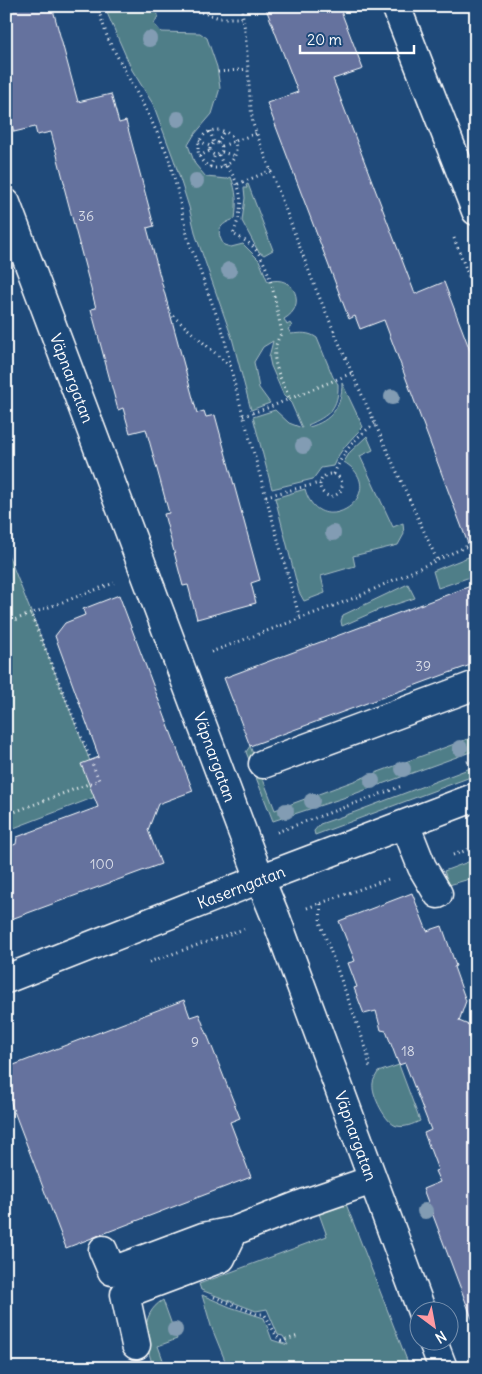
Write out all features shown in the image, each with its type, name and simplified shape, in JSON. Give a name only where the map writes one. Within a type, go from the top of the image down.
[{"type":"street","points":[[396,6],[475,206]]},
{"type":"street","name":"Väpnargatan","points":[[6,203],[276,918],[418,1302]]},
{"type":"street","points":[[263,764],[476,685]]},
{"type":"street","name":"Kaserngatan","points":[[6,979],[260,879],[476,797]]},
{"type":"street","points":[[405,824],[422,866],[438,894]]},
{"type":"street","points":[[103,1250],[112,1271],[203,1237],[234,1231],[300,1205],[372,1180]]},
{"type":"street","points":[[136,1345],[125,1294],[221,1258],[234,1231]]},
{"type":"street","points":[[437,1352],[443,1368]]},
{"type":"path","points":[[97,6],[108,39],[168,154],[188,239],[224,335],[230,367],[300,619]]},
{"type":"path","points":[[241,6],[249,97],[257,133],[315,286],[352,373],[437,560]]},
{"type":"path","points":[[187,8],[220,18],[243,18]]},
{"type":"path","points":[[218,72],[248,69]]},
{"type":"path","points":[[217,129],[224,131],[235,142],[235,156],[226,166],[210,167],[199,156],[199,142],[205,133],[217,129]]},
{"type":"path","points":[[210,131],[214,143]]},
{"type":"path","points":[[218,143],[224,131]]},
{"type":"path","points":[[222,146],[257,133]]},
{"type":"path","points":[[199,142],[210,146]]},
{"type":"path","points":[[210,146],[214,143],[222,146]]},
{"type":"path","points":[[210,146],[210,151]]},
{"type":"path","points":[[222,146],[222,152]]},
{"type":"path","points":[[199,156],[210,151]]},
{"type":"path","points":[[210,151],[217,155],[238,184],[241,196],[238,219],[233,234],[250,244],[259,253],[269,276],[282,332],[278,339],[274,360],[290,399]]},
{"type":"path","points":[[210,167],[217,155],[222,152],[235,156]]},
{"type":"path","points":[[238,184],[272,170]]},
{"type":"path","points":[[173,316],[230,367]]},
{"type":"path","points":[[244,416],[352,373]]},
{"type":"path","points":[[334,474],[349,445],[375,424]]},
{"type":"path","points":[[328,474],[334,474],[340,477],[342,489],[338,494],[326,495],[321,490],[320,483],[322,478],[328,474]]},
{"type":"path","points":[[266,496],[320,483]]},
{"type":"path","points":[[180,665],[357,597],[476,542]]},
{"type":"path","points":[[6,623],[144,572]]},
{"type":"path","points":[[6,815],[98,780],[31,614]]},
{"type":"path","points":[[467,762],[476,759]]},
{"type":"path","points":[[247,844],[403,786]]},
{"type":"path","points":[[147,962],[322,904],[476,847]]},
{"type":"path","points":[[170,1277],[195,1290],[257,1314],[264,1314],[274,1334],[281,1341],[299,1336]]},
{"type":"green space","points":[[104,6],[157,6],[158,16],[154,24],[161,32],[200,33],[207,38],[217,67],[220,88],[212,114],[188,145],[195,164],[206,177],[227,179],[231,177],[233,182],[236,198],[235,219],[225,223],[220,229],[221,240],[224,245],[231,247],[243,244],[259,260],[268,282],[277,280],[291,286],[295,292],[296,299],[291,313],[284,319],[287,325],[290,323],[292,326],[288,329],[291,334],[302,333],[317,338],[333,377],[338,384],[338,392],[337,399],[331,410],[322,418],[308,425],[309,427],[323,421],[334,412],[340,399],[342,383],[363,427],[342,450],[333,466],[321,468],[313,479],[272,489],[253,417],[275,410],[289,423],[302,428],[291,403],[284,396],[271,366],[269,357],[273,341],[263,347],[254,362],[259,388],[270,403],[251,410],[232,338],[196,236],[174,160],[153,104],[132,70]]},
{"type":"green space","points":[[248,184],[273,250],[264,255],[258,251],[242,221],[245,198],[244,188],[247,188],[246,185]]},
{"type":"green space","points":[[367,436],[373,450],[360,456],[393,527],[403,523],[404,534],[398,545],[353,556],[355,566],[321,576],[325,593],[304,601],[299,592],[275,498],[305,489],[313,505],[324,512],[337,513],[348,507],[357,498],[361,487],[357,474],[344,462],[350,452]]},
{"type":"green space","points":[[6,549],[103,794],[6,831]]},
{"type":"green space","points":[[476,554],[476,575],[438,588],[433,571]]},
{"type":"green space","points":[[408,584],[415,598],[378,610],[342,626],[343,615]]},
{"type":"green space","points":[[476,736],[476,750],[273,821],[246,752],[250,746],[275,810]]},
{"type":"green space","points":[[476,766],[476,775],[315,835],[314,831],[320,824]]},
{"type":"green space","points":[[476,859],[476,877],[449,885],[444,871]]},
{"type":"green space","points":[[399,1065],[420,1121],[403,1126],[397,1126],[388,1120],[380,1108],[373,1088],[378,1072]]},
{"type":"green space","points":[[346,1204],[410,1368],[228,1368],[211,1326],[202,1295],[230,1307],[264,1318],[272,1340],[288,1345],[283,1336],[278,1335],[267,1309],[256,1311],[201,1290],[199,1284],[327,1236],[318,1211],[334,1205]]},
{"type":"green space","points":[[163,1300],[177,1339],[158,1346],[166,1368],[154,1368],[146,1340],[147,1322],[155,1306]]},
{"type":"building","points":[[6,6],[52,6],[78,102],[111,94],[119,123],[126,121],[154,226],[147,228],[197,413],[204,411],[206,417],[215,415],[260,580],[251,583],[256,603],[197,619],[188,585],[183,586],[164,514],[169,513],[146,429],[130,433],[123,408],[118,410],[91,309],[96,308],[51,132],[37,135],[35,127],[14,132],[6,105]]},
{"type":"building","points":[[265,6],[339,6],[363,69],[333,79],[415,294],[444,282],[476,366],[476,556],[473,557],[384,320],[360,329],[355,316],[349,319],[267,103],[298,92]]},
{"type":"building","points":[[476,584],[476,663],[250,746],[224,678]]},
{"type":"building","points":[[119,595],[193,791],[158,804],[148,830],[161,864],[6,921],[6,848],[16,844],[17,837],[98,807],[81,764],[99,757],[55,636],[65,623],[85,615],[83,609]]},
{"type":"building","points":[[412,893],[427,931],[442,926],[466,1001],[459,1021],[476,1028],[476,1320],[473,1321],[423,1189],[440,1182],[435,1171],[438,1170],[424,1133],[431,1130],[405,1063],[399,1065],[386,1031],[381,1030],[376,1011],[364,1014],[354,988],[357,987],[348,963],[355,961],[339,921]]},
{"type":"building","points":[[184,1000],[190,1017],[199,1014],[240,1118],[230,1122],[251,1177],[66,1248],[6,1090],[6,1068]]}]
